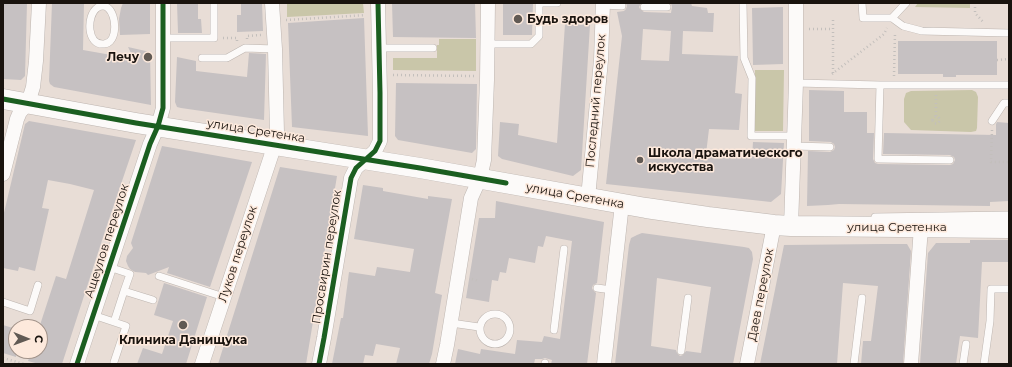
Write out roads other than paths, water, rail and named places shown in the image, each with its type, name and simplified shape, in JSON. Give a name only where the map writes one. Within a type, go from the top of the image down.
[{"type":"main road","name":"улица Сретенка","points":[[3,99],[158,126],[480,178],[506,184],[588,195],[622,204],[708,218],[922,227],[1009,228]]},
{"type":"street","points":[[3,174],[17,119],[20,112],[28,103],[33,87],[39,3]]},
{"type":"street","name":"Ащеулов переулок","points":[[77,364],[163,108],[163,3]]},
{"type":"street","name":"Луков переулок","points":[[202,364],[277,133],[278,124],[272,3]]},
{"type":"street","name":"Просвирин переулок","points":[[322,363],[324,338],[351,178],[356,168],[375,151],[380,141],[380,48],[378,3]]},
{"type":"street","points":[[443,364],[471,198],[480,178],[484,160],[488,3]]},
{"type":"street","name":"Даев переулок","points":[[746,364],[788,221],[794,141],[796,3]]},
{"type":"street","name":"Последний переулок","points":[[588,195],[601,60],[603,4]]},
{"type":"street","points":[[604,364],[622,204]]},
{"type":"street","points":[[911,364],[922,227]]},
{"type":"lane","points":[[163,38],[214,38],[214,3]]},
{"type":"lane","points":[[488,44],[531,44],[539,36],[539,3],[557,3]]},
{"type":"lane","points":[[743,3],[744,58],[752,78],[751,136],[830,147]]},
{"type":"lane","points":[[862,3],[862,18],[894,19],[903,26],[922,31],[1009,33]]},
{"type":"lane","points":[[894,19],[906,3]]},
{"type":"lane","points":[[103,4],[108,7],[112,14],[115,22],[115,30],[112,38],[107,44],[102,45],[97,43],[92,37],[90,21],[92,14],[97,7],[103,4]]},
{"type":"lane","points":[[603,4],[622,6]]},
{"type":"lane","points":[[644,7],[667,7]]},
{"type":"lane","points":[[202,58],[227,58],[245,48],[275,49]]},
{"type":"lane","points":[[380,48],[433,48]]},
{"type":"lane","points":[[796,83],[880,85],[1009,85]]},
{"type":"lane","points":[[880,85],[878,159],[950,160]]},
{"type":"lane","points":[[992,121],[1004,103],[1009,103]]},
{"type":"lane","points":[[588,195],[728,212]]},
{"type":"lane","points":[[870,217],[1009,215]]},
{"type":"lane","points":[[554,330],[563,284],[564,249]]},
{"type":"lane","points":[[109,267],[130,274],[114,322]]},
{"type":"lane","points":[[159,276],[224,297]]},
{"type":"lane","points":[[3,302],[30,311],[38,285]]},
{"type":"lane","points":[[597,288],[612,290]]},
{"type":"lane","points":[[984,364],[990,321],[991,289],[1009,289]]},
{"type":"lane","points":[[124,291],[153,300]]},
{"type":"lane","points":[[681,351],[688,298]]},
{"type":"lane","points":[[854,364],[862,298]]},
{"type":"lane","points":[[499,314],[508,321],[510,331],[505,340],[500,343],[490,344],[482,337],[479,327],[484,318],[489,315],[499,314]]},
{"type":"lane","points":[[93,315],[126,326],[114,362]]},
{"type":"lane","points":[[451,323],[479,327]]},
{"type":"lane","points":[[963,364],[966,344]]},
{"type":"place","name":"Будь здоров","points":[[518,19]]},
{"type":"place","name":"Лечу","points":[[148,57]]},
{"type":"place","name":"Школа драматического искусства","points":[[640,160]]},
{"type":"place","name":"Клиника Данищука","points":[[183,325]]}]
